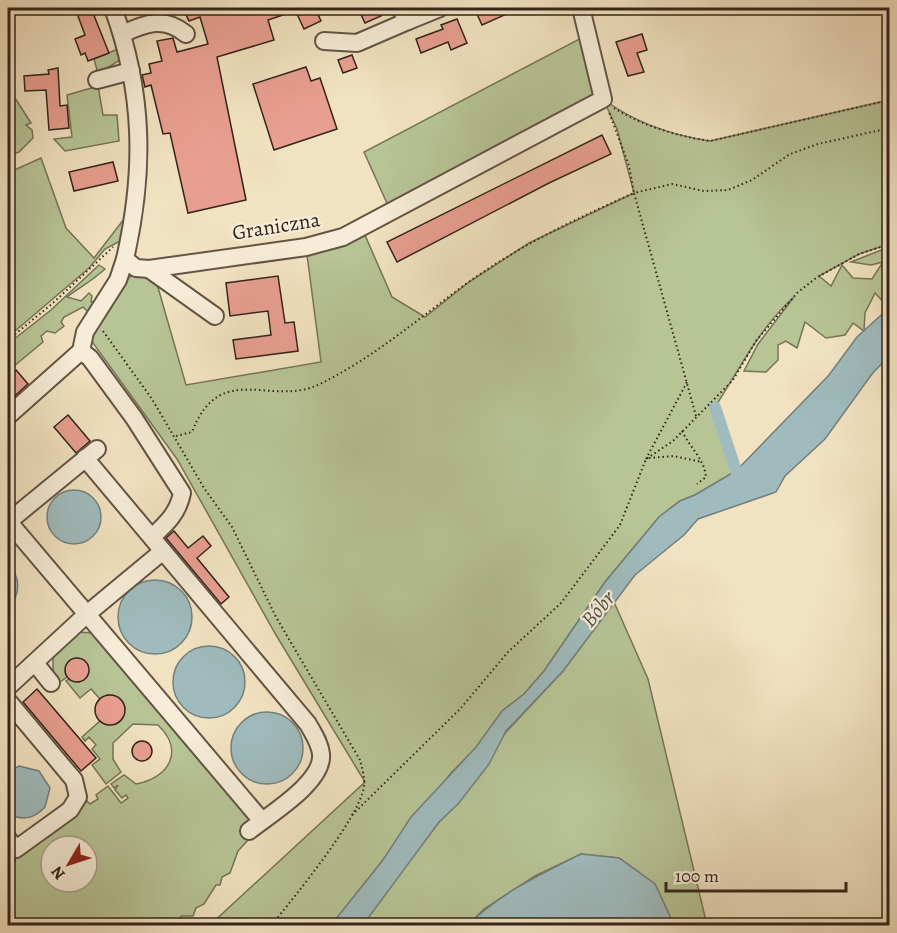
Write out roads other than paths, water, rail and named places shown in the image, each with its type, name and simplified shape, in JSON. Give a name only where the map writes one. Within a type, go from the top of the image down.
[{"type":"street","points":[[8,416],[81,351],[82,339],[93,317],[118,280],[130,240],[140,145],[138,110],[122,34],[113,8]]},
{"type":"street","points":[[324,40],[357,43],[404,14],[440,8]]},
{"type":"street","name":"Graniczna","points":[[149,269],[306,247],[343,237],[603,99],[581,8]]},
{"type":"street","points":[[122,34],[153,21],[176,26],[186,34]]},
{"type":"street","points":[[97,80],[131,71]]},
{"type":"street","points":[[125,259],[135,268],[149,269],[215,316]]},
{"type":"street","points":[[81,351],[90,358],[134,418],[182,493],[179,507],[170,520],[152,537]]},
{"type":"street","points":[[91,453],[163,551],[308,724],[319,744],[321,766],[312,781],[256,826],[87,614],[8,522],[91,453]]},
{"type":"street","points":[[8,687],[87,614],[163,551]]},
{"type":"street","points":[[35,663],[51,683]]},
{"type":"street","points":[[8,701],[74,780],[78,797],[70,810],[10,847]]},
{"type":"water","name":"Bóbr","points":[[889,308],[889,356],[872,374],[825,439],[785,476],[776,492],[698,519],[684,535],[635,575],[563,671],[506,731],[489,764],[458,804],[439,822],[363,925],[331,925],[383,860],[411,817],[476,747],[502,711],[524,694],[544,671],[605,582],[659,517],[680,501],[736,471],[829,375],[857,337]]},
{"type":"water","points":[[74,490],[84,492],[93,498],[99,507],[101,517],[99,527],[93,536],[84,542],[74,544],[64,542],[55,536],[49,527],[47,517],[49,507],[55,498],[64,492]]},
{"type":"water","points":[[8,564],[15,575],[18,586],[15,597],[8,608]]},
{"type":"water","points":[[148,580],[162,580],[176,586],[186,596],[192,610],[192,624],[186,638],[176,648],[162,654],[148,654],[134,648],[124,638],[118,624],[118,610],[124,596],[134,586]]},
{"type":"water","points":[[216,646],[235,656],[243,668],[245,682],[243,696],[235,708],[223,716],[202,718],[183,708],[175,696],[173,675],[183,656],[195,648]]},
{"type":"water","points":[[267,712],[287,718],[297,728],[303,748],[297,768],[287,778],[267,784],[247,778],[237,768],[231,748],[237,728],[247,718]]},
{"type":"water","points":[[19,766],[39,771],[50,788],[45,807],[27,818],[8,813],[8,772]]},
{"type":"water","points":[[581,854],[619,858],[655,884],[674,925],[468,925],[507,894]]},
{"type":"waterway","points":[[715,407],[736,471]]}]
